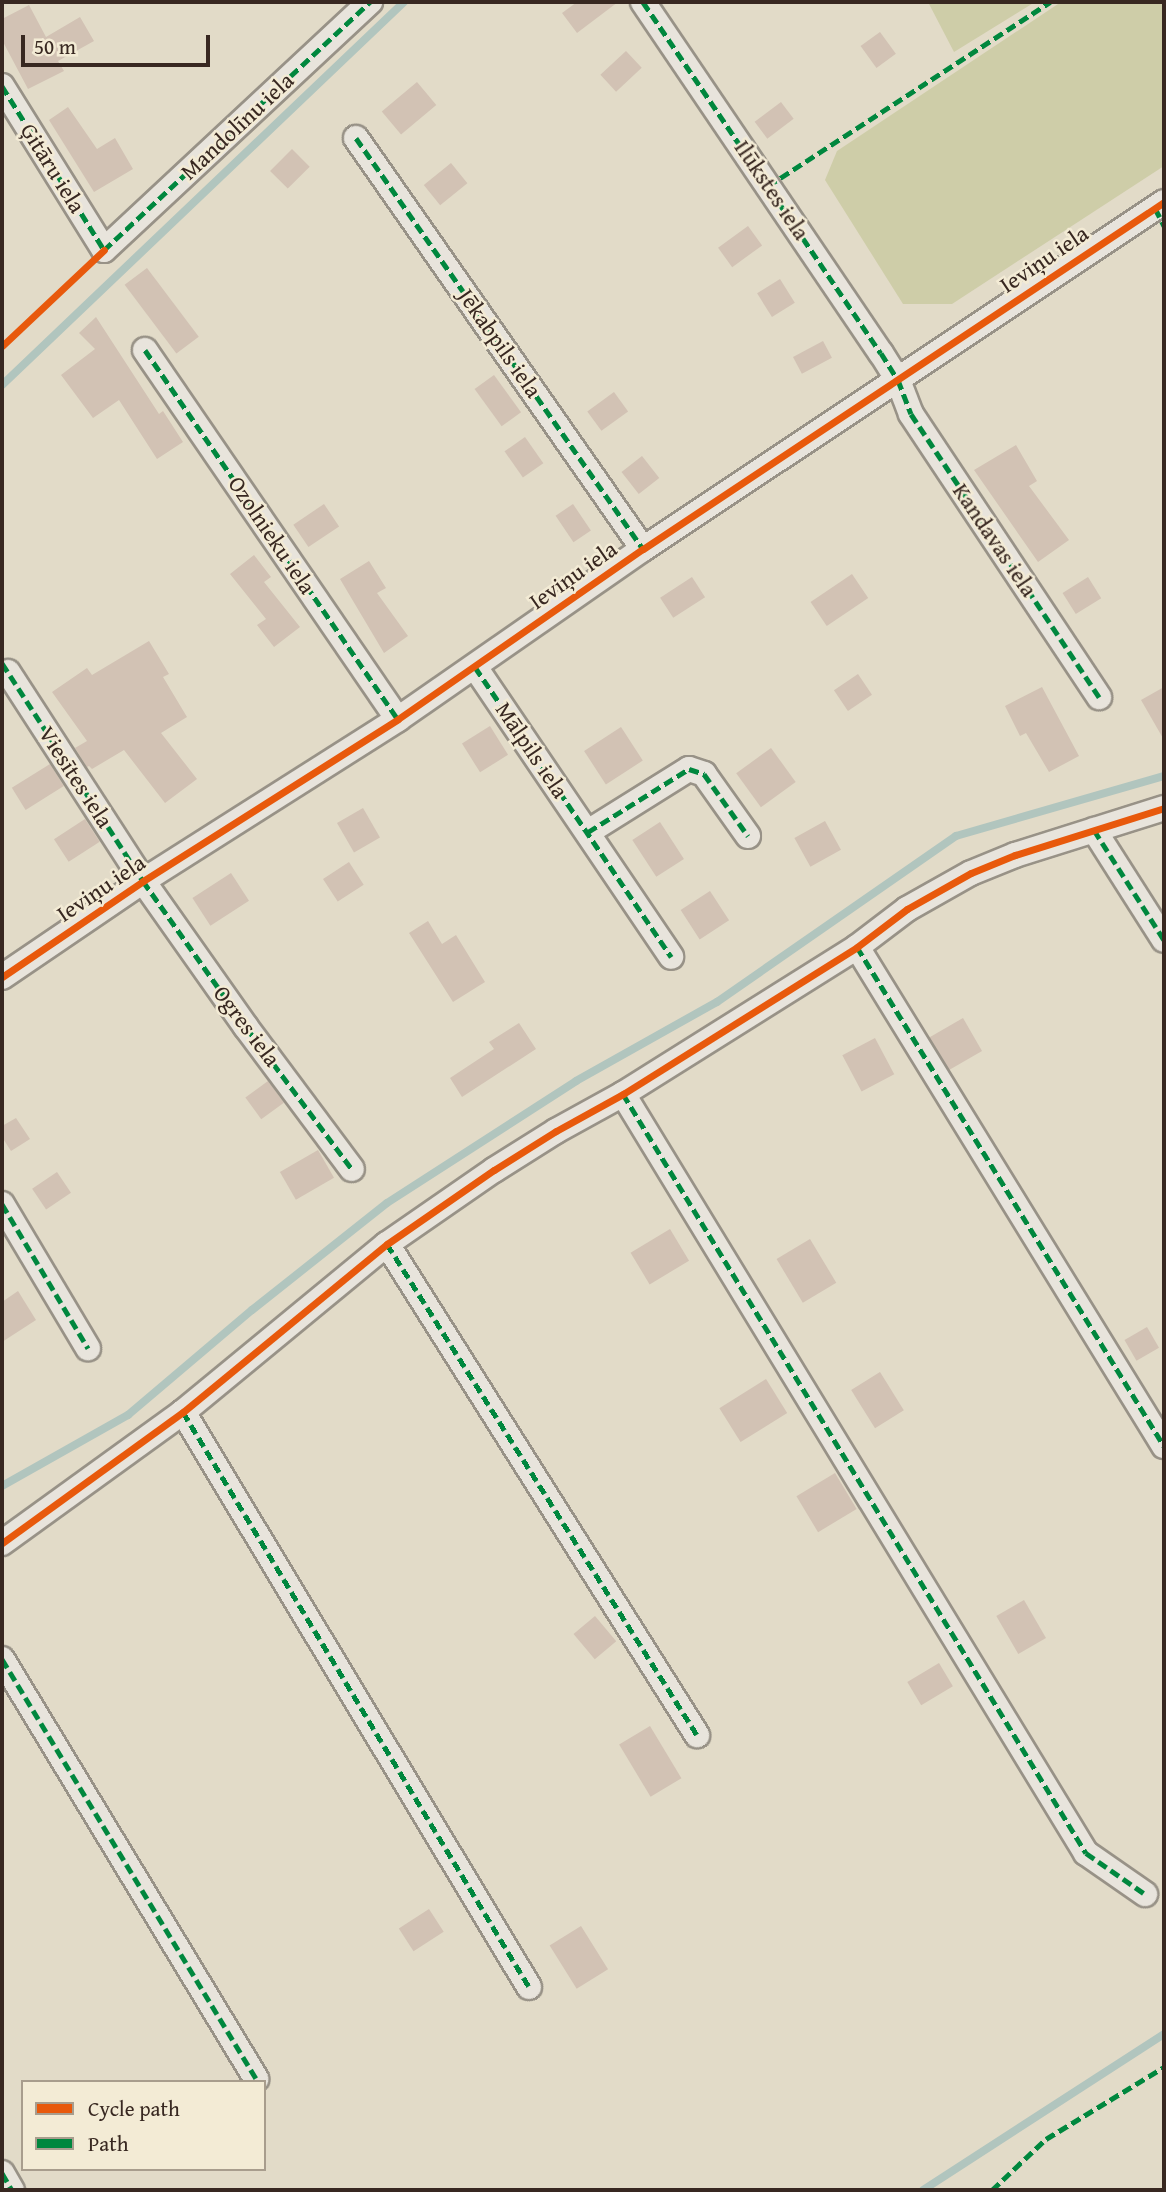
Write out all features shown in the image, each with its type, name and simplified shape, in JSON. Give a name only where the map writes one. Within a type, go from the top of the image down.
[{"type":"street","name":"Mandolīnu iela","points":[[104,250],[370,2]]},
{"type":"street","name":"Ilūkstes iela","points":[[643,2],[898,380]]},
{"type":"street","name":"Ģitāru iela","points":[[2,86],[104,250]]},
{"type":"street","name":"Jēkabpils iela","points":[[356,138],[643,549]]},
{"type":"street","name":"Ieviņu iela","points":[[2,977],[144,881],[398,719],[643,549],[898,380],[1161,212]]},
{"type":"street","name":"Ozolnieku iela","points":[[145,350],[398,719]]},
{"type":"street","name":"Kandavas iela","points":[[898,380],[911,414],[1099,697]]},
{"type":"street","name":"Mālpils iela","points":[[475,667],[671,957]]},
{"type":"street","name":"Viesītes iela","points":[[8,672],[144,881]]},
{"type":"street","points":[[588,832],[689,769],[704,774],[748,836]]},
{"type":"street","points":[[2,1544],[183,1412],[387,1244],[494,1170],[556,1131],[623,1094],[858,947],[907,909],[971,873],[1015,855],[1164,808]]},
{"type":"street","points":[[1094,830],[1164,940]]},
{"type":"street","name":"Ogres iela","points":[[144,881],[246,1027],[352,1169]]},
{"type":"street","points":[[858,947],[1164,1446]]},
{"type":"street","points":[[623,1094],[1086,1853],[1145,1894]]},
{"type":"street","points":[[2,1204],[88,1348]]},
{"type":"street","points":[[387,1244],[697,1735]]},
{"type":"street","points":[[183,1412],[528,1987]]},
{"type":"street","points":[[2,1659],[256,2079]]},
{"type":"street","points":[[2,2174],[12,2190]]},
{"type":"green space","points":[[928,2],[1035,2],[954,52]]},
{"type":"green space","points":[[1061,2],[1164,2],[1164,166],[952,304],[903,304],[825,180],[837,151]]},
{"type":"building","points":[[577,2],[618,2],[577,33],[562,13]]},
{"type":"building","points":[[29,5],[46,37],[80,17],[94,41],[58,61],[64,71],[28,89],[2,40],[2,19]]},
{"type":"building","points":[[880,32],[896,54],[876,68],[861,46]]},
{"type":"building","points":[[626,51],[642,68],[616,92],[600,75]]},
{"type":"building","points":[[417,82],[436,105],[401,135],[382,112]]},
{"type":"building","points":[[781,102],[794,119],[767,139],[755,122]]},
{"type":"building","points":[[68,107],[97,149],[115,138],[133,169],[94,192],[49,120]]},
{"type":"building","points":[[292,149],[310,167],[288,189],[270,171]]},
{"type":"building","points":[[451,163],[467,183],[440,205],[424,185]]},
{"type":"building","points":[[748,226],[762,245],[732,267],[718,248]]},
{"type":"building","points":[[147,268],[199,337],[176,354],[125,285]]},
{"type":"building","points":[[780,279],[795,303],[772,317],[757,293]]},
{"type":"building","points":[[96,317],[159,414],[163,411],[183,442],[157,459],[119,400],[93,418],[61,375],[95,349],[79,333]]},
{"type":"building","points":[[823,341],[832,358],[802,374],[793,357]]},
{"type":"building","points":[[494,375],[521,412],[502,426],[475,389]]},
{"type":"building","points":[[614,392],[628,411],[601,431],[587,411]]},
{"type":"building","points":[[525,437],[543,463],[523,478],[505,451]]},
{"type":"building","points":[[1016,445],[1037,481],[1029,486],[1069,540],[1038,562],[974,470]]},
{"type":"building","points":[[642,456],[659,478],[639,494],[622,472]]},
{"type":"building","points":[[324,504],[339,526],[308,547],[293,525]]},
{"type":"building","points":[[573,504],[591,531],[573,542],[556,516]]},
{"type":"building","points":[[254,555],[271,577],[264,582],[300,627],[274,647],[257,625],[266,619],[230,574]]},
{"type":"building","points":[[369,561],[386,588],[377,593],[408,636],[384,653],[340,579]]},
{"type":"building","points":[[852,574],[868,598],[827,626],[811,602]]},
{"type":"building","points":[[692,577],[705,597],[673,618],[660,598]]},
{"type":"building","points":[[1088,577],[1101,598],[1076,614],[1063,593]]},
{"type":"building","points":[[149,641],[169,674],[163,677],[187,717],[161,733],[197,779],[165,803],[124,750],[92,769],[87,767],[75,748],[87,741],[52,692],[87,668],[92,675]]},
{"type":"building","points":[[858,674],[872,695],[848,711],[834,690]]},
{"type":"building","points":[[1042,687],[1079,756],[1049,772],[1026,733],[1020,736],[1005,706]]},
{"type":"building","points":[[1164,687],[1164,740],[1141,700]]},
{"type":"building","points":[[490,726],[508,755],[480,772],[462,743]]},
{"type":"building","points":[[621,727],[643,761],[606,785],[584,751]]},
{"type":"building","points":[[771,748],[796,782],[761,807],[736,773]]},
{"type":"building","points":[[50,764],[64,786],[26,810],[12,788]]},
{"type":"building","points":[[363,808],[380,837],[354,852],[337,823]]},
{"type":"building","points":[[85,819],[100,842],[69,862],[54,839]]},
{"type":"building","points":[[825,821],[841,850],[810,867],[794,838]]},
{"type":"building","points":[[660,822],[684,859],[656,877],[632,840]]},
{"type":"building","points":[[349,862],[364,885],[338,902],[323,879]]},
{"type":"building","points":[[231,873],[249,901],[210,926],[192,898]]},
{"type":"building","points":[[710,891],[729,920],[700,939],[681,910]]},
{"type":"building","points":[[428,921],[442,944],[456,935],[485,982],[453,1002],[409,933]]},
{"type":"building","points":[[963,1018],[982,1051],[948,1070],[929,1038]]},
{"type":"building","points":[[519,1023],[536,1049],[462,1097],[450,1078],[494,1049],[489,1042]]},
{"type":"building","points":[[875,1038],[894,1074],[862,1092],[842,1055]]},
{"type":"building","points":[[268,1081],[284,1103],[261,1119],[245,1097]]},
{"type":"building","points":[[16,1118],[30,1139],[11,1151],[2,1137],[2,1126]]},
{"type":"building","points":[[318,1150],[334,1178],[296,1200],[280,1172]]},
{"type":"building","points":[[57,1172],[71,1193],[46,1210],[32,1189]]},
{"type":"building","points":[[670,1229],[689,1261],[650,1284],[631,1253]]},
{"type":"building","points":[[810,1239],[836,1283],[803,1303],[777,1259]]},
{"type":"building","points":[[18,1291],[36,1320],[2,1342],[2,1302]]},
{"type":"building","points":[[1147,1327],[1159,1348],[1136,1361],[1124,1340]]},
{"type":"building","points":[[880,1372],[904,1410],[875,1428],[851,1390]]},
{"type":"building","points":[[766,1379],[787,1413],[741,1442],[719,1408]]},
{"type":"building","points":[[835,1473],[857,1509],[818,1532],[796,1496]]},
{"type":"building","points":[[1024,1600],[1046,1638],[1018,1654],[996,1616]]},
{"type":"building","points":[[595,1616],[616,1641],[595,1659],[574,1634]]},
{"type":"building","points":[[939,1663],[953,1686],[921,1705],[907,1682]]},
{"type":"building","points":[[650,1726],[681,1778],[651,1797],[619,1745]]},
{"type":"building","points":[[429,1909],[444,1932],[414,1951],[399,1929]]},
{"type":"building","points":[[581,1926],[608,1969],[577,1989],[550,1946]]},
{"type":"waterway","points":[[2,385],[404,2]]},
{"type":"waterway","points":[[2,1486],[128,1415],[252,1310],[387,1203],[576,1081],[717,1002],[956,836],[1164,776]]},
{"type":"waterway","points":[[923,2190],[1164,2034]]},
{"type":"marked path","points":[[2,86],[104,250],[370,2]]},
{"type":"marked path","points":[[643,2],[881,353],[898,380],[911,414],[1099,697]]},
{"type":"marked path","points":[[768,186],[1050,2]]},
{"type":"marked path","points":[[356,138],[643,549]]},
{"type":"marked path","points":[[1155,208],[1164,226]]},
{"type":"marked path","points":[[145,350],[398,719]]},
{"type":"marked path","points":[[2,663],[143,881],[246,1027],[352,1169]]},
{"type":"marked path","points":[[475,667],[671,957]]},
{"type":"marked path","points":[[588,832],[689,769],[704,774],[748,836]]},
{"type":"marked path","points":[[1094,830],[1164,940]]},
{"type":"marked path","points":[[857,947],[1164,1446]]},
{"type":"marked path","points":[[623,1094],[1086,1853],[1145,1894]]},
{"type":"marked path","points":[[2,1204],[88,1348]]},
{"type":"marked path","points":[[387,1244],[697,1735]]},
{"type":"marked path","points":[[183,1412],[529,1987]]},
{"type":"marked path","points":[[2,1659],[256,2079]]},
{"type":"marked path","points":[[992,2190],[1046,2139],[1164,2067]]},
{"type":"marked path","points":[[2,2173],[12,2190]]},
{"type":"cycle path","points":[[2,977],[143,881],[398,719],[643,549],[1164,202]]},
{"type":"cycle path","points":[[2,346],[104,250]]},
{"type":"cycle path","points":[[2,1543],[183,1412],[387,1244],[494,1170],[556,1131],[623,1094],[857,947],[907,909],[971,873],[1015,855],[1164,808]]}]
